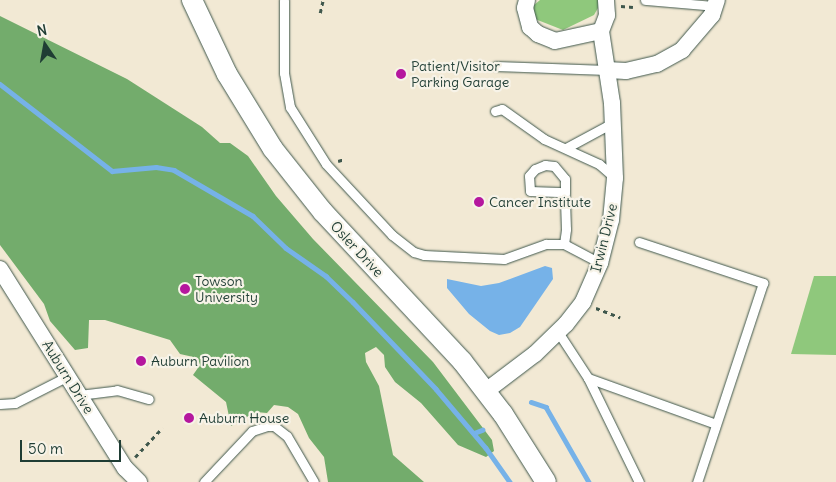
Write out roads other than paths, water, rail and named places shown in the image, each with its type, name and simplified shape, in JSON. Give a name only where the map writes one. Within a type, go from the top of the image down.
[{"type":"street","name":"Osler Drive","points":[[192,0],[239,98],[288,169],[486,391],[546,482]]},
{"type":"street","points":[[527,0],[524,8],[530,26],[538,34],[555,41],[601,31],[612,3]]},
{"type":"street","points":[[607,70],[626,71],[658,64],[682,50],[703,27],[716,3]]},
{"type":"street","name":"Irwin Drive","points":[[486,391],[558,332],[583,302],[600,264],[611,220],[615,178],[614,122],[601,31]]},
{"type":"street","name":"Auburn Drive","points":[[0,269],[125,468],[139,482]]},
{"type":"lane","points":[[284,0],[284,74],[290,107],[326,164],[400,242],[424,255],[474,259],[504,259],[546,244],[564,244],[600,264]]},
{"type":"lane","points":[[645,0],[716,3]]},
{"type":"lane","points":[[496,66],[607,70]]},
{"type":"lane","points":[[495,111],[502,110],[544,139],[598,164],[615,178]]},
{"type":"lane","points":[[566,148],[614,122]]},
{"type":"lane","points":[[564,244],[566,192],[565,179],[554,166],[535,168],[530,176],[530,191],[566,192]]},
{"type":"lane","points":[[640,242],[763,282],[698,482]]},
{"type":"lane","points":[[558,332],[588,378],[639,482]]},
{"type":"lane","points":[[0,404],[15,403],[68,376]]},
{"type":"lane","points":[[588,378],[716,424]]},
{"type":"lane","points":[[79,395],[117,390],[149,399]]},
{"type":"lane","points":[[204,482],[252,430],[267,426],[274,426],[287,436],[314,482]]},
{"type":"water","points":[[545,266],[552,268],[553,279],[520,327],[510,333],[499,335],[490,331],[469,314],[447,288],[447,279],[481,286],[499,283]]},
{"type":"waterway","points":[[0,84],[112,171],[156,167],[174,170],[253,216],[286,248],[326,276],[353,302],[436,389],[486,448],[510,482]]},
{"type":"waterway","points":[[531,402],[546,407],[589,482]]},
{"type":"waterway","points":[[474,433],[482,430]]},
{"type":"place","name":"Patient/Visitor Parking Garage","points":[[401,74]]},
{"type":"place","name":"Cancer Institute","points":[[479,202]]},
{"type":"place","name":"Towson University","points":[[185,289]]},
{"type":"place","name":"Auburn Pavilion","points":[[141,361]]},
{"type":"place","name":"Auburn House","points":[[189,418]]}]
